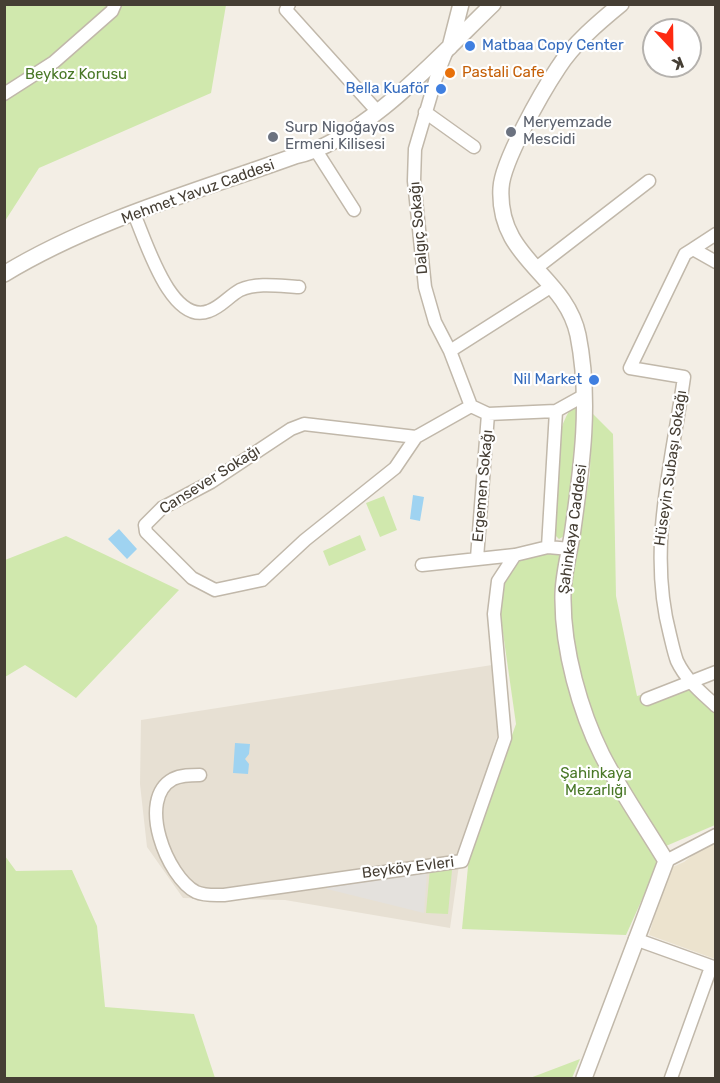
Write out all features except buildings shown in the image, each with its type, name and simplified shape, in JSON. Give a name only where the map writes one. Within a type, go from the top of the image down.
[{"type":"street","points":[[4,94],[54,62],[112,11],[115,4]]},
{"type":"street","points":[[289,4],[286,10],[377,111]]},
{"type":"street","points":[[450,47],[460,4]]},
{"type":"street","name":"Mehmet Yavuz Caddesi","points":[[4,274],[44,250],[134,214],[295,156],[317,152],[377,111],[416,80],[493,4]]},
{"type":"street","name":"Şahinkaya Caddesi","points":[[621,4],[603,18],[558,67],[504,173],[501,199],[505,222],[512,242],[552,286],[574,319],[578,338],[585,431],[563,598],[568,664],[602,755],[666,861]]},
{"type":"street","name":"Dalgıç Sokağı","points":[[450,47],[435,78],[415,149],[416,212],[425,287],[435,322],[450,351],[471,406]]},
{"type":"street","points":[[425,112],[474,147]]},
{"type":"street","points":[[317,152],[354,210]]},
{"type":"street","points":[[535,268],[649,181]]},
{"type":"street","points":[[134,214],[169,293],[196,315],[209,311],[238,291],[252,286],[299,287]]},
{"type":"street","points":[[716,234],[693,249],[716,262]]},
{"type":"street","name":"Hüseyin Subaşı Sokağı","points":[[693,249],[679,262],[630,368],[684,377],[659,536],[660,576],[666,620],[677,660],[690,682],[716,706]]},
{"type":"street","points":[[450,351],[552,286]]},
{"type":"street","points":[[471,406],[488,414],[556,411],[583,396]]},
{"type":"street","name":"Cansever Sokağı","points":[[416,437],[304,424],[291,429],[211,482],[162,508],[145,525],[146,532],[192,578],[215,590],[262,580],[305,540],[395,468],[416,437],[471,406]]},
{"type":"street","points":[[548,547],[556,411]]},
{"type":"street","name":"Ergemen Sokağı","points":[[477,558],[488,414]]},
{"type":"street","points":[[422,565],[516,555],[548,547],[570,549]]},
{"type":"street","name":"Beyköy Evleri","points":[[200,775],[172,780],[161,790],[155,805],[160,838],[169,862],[195,892],[209,896],[224,895],[324,879],[460,862],[505,738],[494,614],[498,581],[516,555]]},
{"type":"street","points":[[647,699],[716,672]]},
{"type":"street","points":[[584,1078],[666,861],[716,836]]},
{"type":"street","points":[[635,939],[713,968],[672,1078]]},
{"type":"shaded area","points":[[492,665],[502,721],[461,851],[450,928],[285,900],[183,898],[147,847],[140,784],[141,720]]},
{"type":"shaded area","points":[[715,838],[715,959],[649,935],[668,869],[684,862]]},
{"type":"shaded area","points":[[427,871],[424,913],[327,889],[327,880]]},
{"type":"green space","name":"Beykoz Korusu","points":[[5,5],[226,5],[211,93],[39,168],[5,221]]},
{"type":"green space","points":[[575,403],[579,435],[574,486],[564,536],[559,539],[554,534],[557,447],[567,415]]},
{"type":"green space","name":"Şahinkaya Mezarlığı","points":[[591,412],[613,434],[616,596],[637,696],[690,682],[715,708],[715,825],[666,846],[626,935],[462,929],[469,856],[516,724],[500,612],[501,583],[523,557],[549,552],[575,560],[590,474]]},
{"type":"green space","points":[[384,496],[397,530],[380,537],[366,503]]},
{"type":"green space","points":[[360,535],[366,550],[329,566],[323,551]]},
{"type":"green space","points":[[66,536],[179,590],[76,698],[25,665],[5,677],[5,560]]},
{"type":"green space","points":[[5,856],[16,871],[72,870],[97,926],[105,1007],[194,1014],[215,1078],[5,1078]]},
{"type":"green space","points":[[430,868],[452,870],[448,914],[426,913]]},
{"type":"green space","points":[[580,1059],[572,1078],[530,1078]]},
{"type":"water","points":[[413,495],[424,497],[420,521],[410,519]]},
{"type":"water","points":[[119,529],[137,549],[127,559],[108,539]]},
{"type":"water","points":[[235,743],[250,744],[249,754],[245,759],[249,764],[248,774],[233,773]]},
{"type":"place","name":"Matbaa Copy Center","points":[[470,46]]},
{"type":"place","name":"Pastali Cafe","points":[[450,73]]},
{"type":"place","name":"Bella Kuaför","points":[[441,89]]},
{"type":"place","name":"Meryemzade Mescidi","points":[[511,132]]},
{"type":"place","name":"Surp Nigoğayos Ermeni Kilisesi","points":[[273,137]]},
{"type":"place","name":"Nil Market","points":[[594,380]]}]
